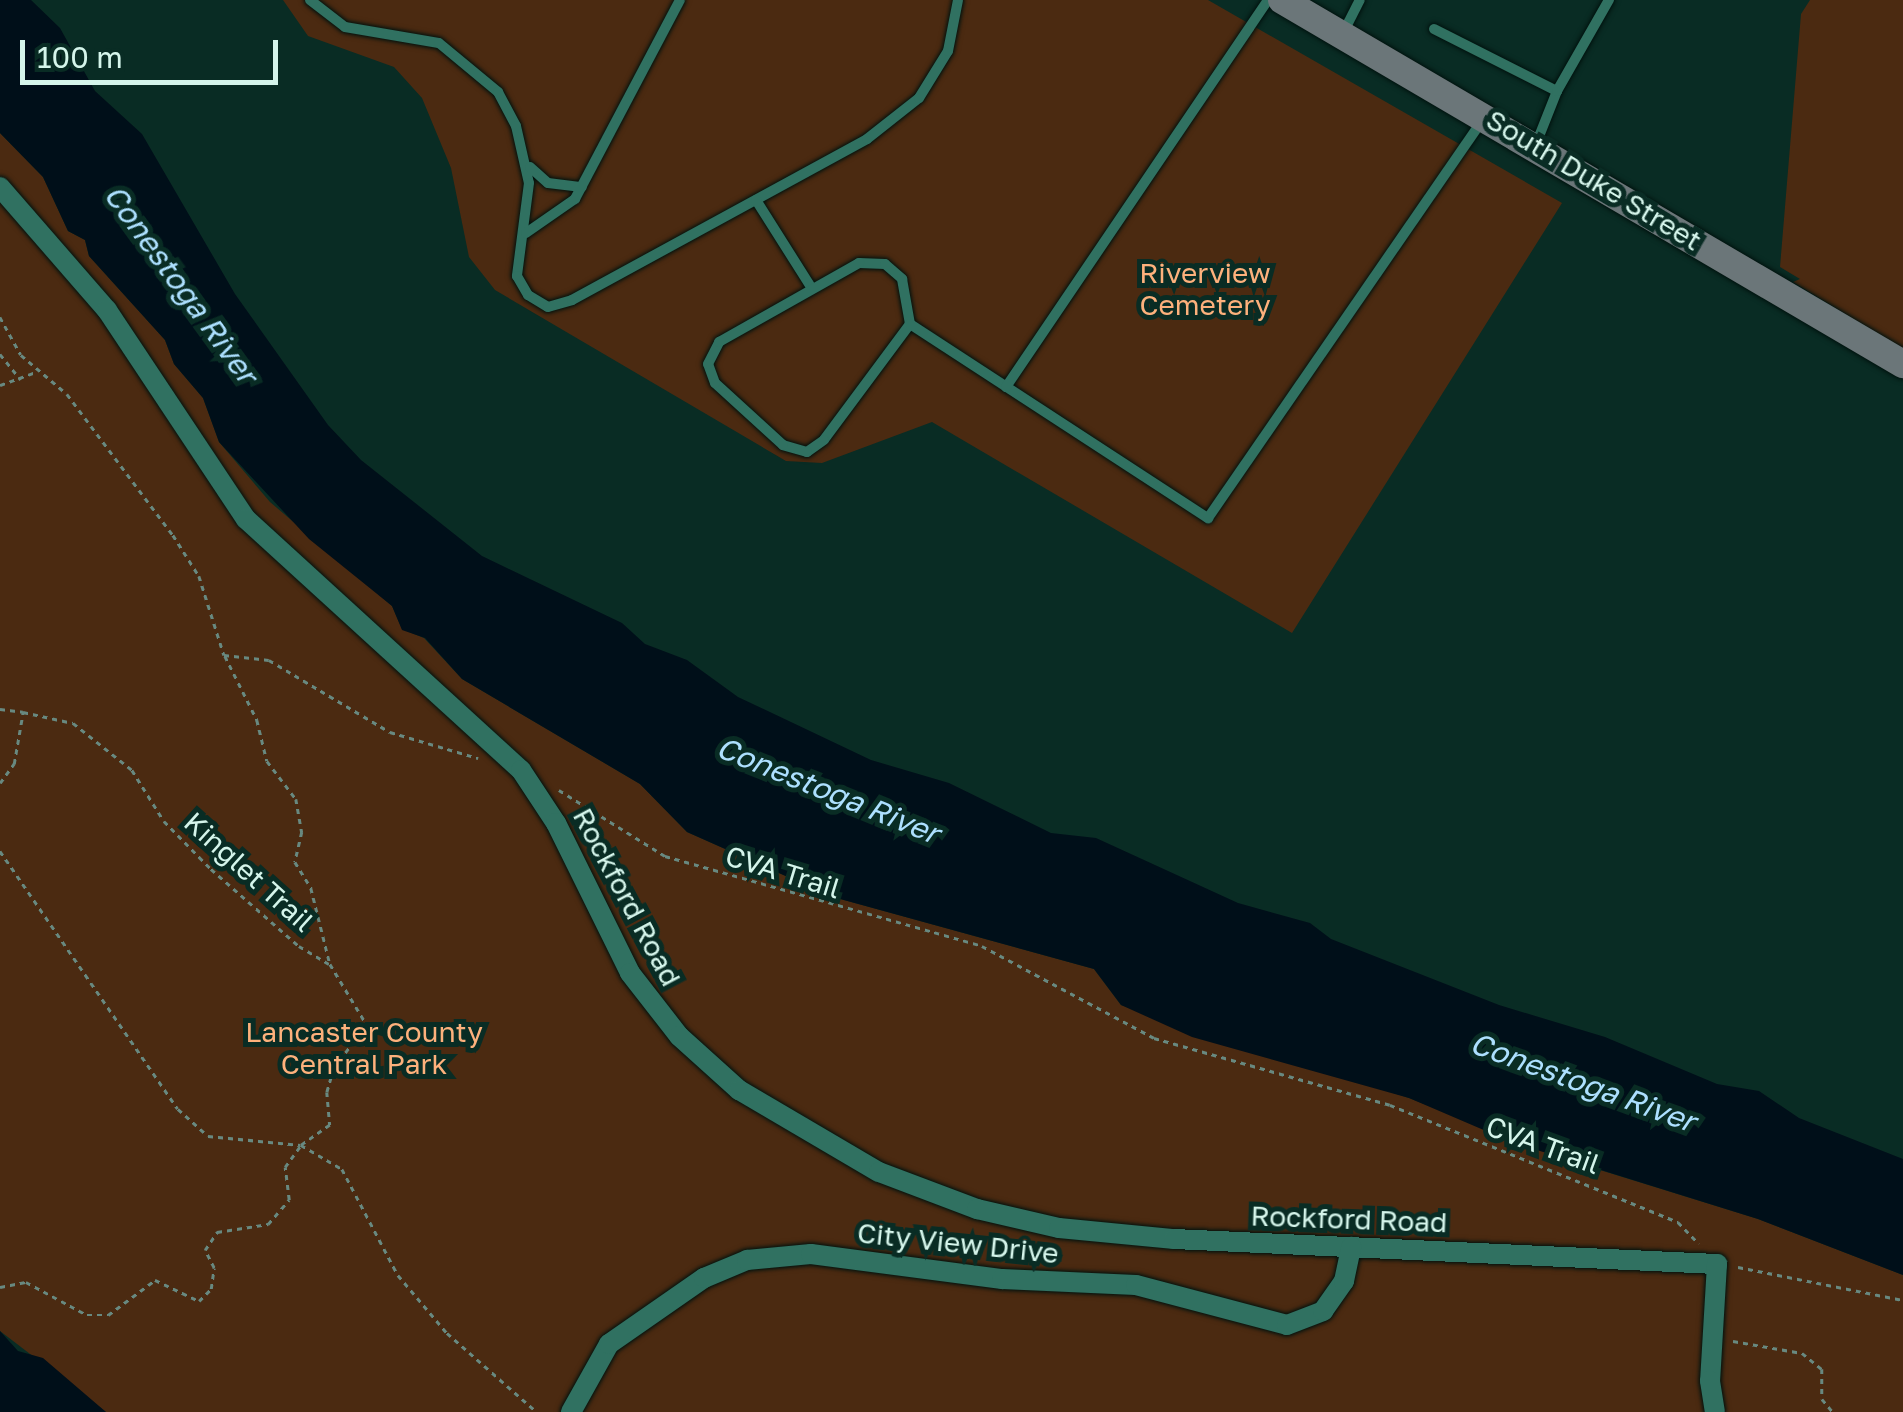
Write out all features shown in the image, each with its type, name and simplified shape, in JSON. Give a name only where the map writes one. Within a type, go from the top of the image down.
[{"type":"main road","name":"South Duke Street","points":[[1282,0],[1536,144],[1903,364]]},
{"type":"street","name":"Rockford Road","points":[[0,188],[107,310],[246,519],[521,770],[658,1012],[738,1090],[835,1150],[939,1196],[1059,1228],[1717,1264]]},
{"type":"street","name":"City View Drive","points":[[571,1412],[596,1361],[620,1335],[704,1278],[748,1260],[796,1253],[1002,1280],[1136,1285],[1286,1325],[1324,1312],[1344,1281],[1352,1247]]},
{"type":"street","points":[[1715,1412],[1710,1339],[1717,1264]]},
{"type":"lane","points":[[310,0],[345,27],[419,35],[470,63],[507,106],[526,162],[526,233],[514,256],[517,276],[528,295],[548,307],[867,138],[920,98],[948,52],[958,0]]},
{"type":"lane","points":[[526,233],[559,214],[582,188],[680,0]]},
{"type":"lane","points":[[1006,386],[1268,0]]},
{"type":"lane","points":[[1342,34],[1360,0]]},
{"type":"lane","points":[[1536,144],[1557,91],[1608,0]]},
{"type":"lane","points":[[1434,29],[1557,91]]},
{"type":"lane","points":[[910,324],[1208,518],[1486,116]]},
{"type":"lane","points":[[526,162],[548,183],[582,188]]},
{"type":"lane","points":[[756,200],[811,287]]},
{"type":"lane","points":[[859,262],[885,264],[902,279],[910,324],[824,440],[807,452],[783,445],[715,383],[708,364],[719,342],[859,262]]},
{"type":"path","points":[[0,316],[35,372],[67,394],[200,576],[224,655],[257,720],[267,761],[296,799],[302,832],[295,862],[311,888],[330,964],[368,1025],[334,1068],[327,1092],[330,1125],[301,1145],[285,1168],[289,1200],[268,1224],[216,1232],[205,1250],[214,1268],[212,1289],[199,1301],[155,1280],[108,1315],[87,1315],[26,1282],[0,1287]]},
{"type":"path","points":[[0,354],[21,381]]},
{"type":"path","points":[[0,386],[21,381],[35,372]]},
{"type":"path","name":"CVA Trail","points":[[224,655],[269,660],[390,732],[521,770],[665,856],[982,946],[1154,1038],[1390,1105],[1600,1188],[1678,1222],[1717,1264]]},
{"type":"path","name":"Kinglet Trail","points":[[0,710],[73,723],[116,754],[164,821],[211,869],[298,946],[330,964]]},
{"type":"path","points":[[0,783],[14,764],[23,712]]},
{"type":"path","points":[[0,852],[178,1109],[208,1136],[301,1145],[342,1169],[398,1275],[447,1333],[537,1412]]},
{"type":"path","points":[[1717,1264],[1903,1300]]},
{"type":"path","points":[[1710,1339],[1802,1352],[1822,1369],[1822,1399],[1832,1412]]},
{"type":"green space","name":"Riverview Cemetery","points":[[283,0],[1208,0],[1562,203],[1292,633],[932,422],[822,463],[786,461],[495,290],[469,257],[451,168],[422,98],[394,67],[308,36]]},
{"type":"green space","points":[[1810,0],[1903,0],[1903,349],[1793,282],[1800,279],[1780,267],[1801,14]]},
{"type":"green space","name":"Lancaster County Central Park","points":[[0,133],[43,177],[68,231],[85,240],[89,256],[165,340],[174,364],[203,398],[219,442],[270,502],[392,606],[402,629],[424,638],[462,679],[640,784],[687,832],[833,897],[1094,969],[1121,1005],[1409,1098],[1558,1157],[1758,1219],[1903,1275],[1903,1412],[106,1412],[0,1331]]},
{"type":"water","name":"Conestoga River","points":[[0,0],[31,0],[60,28],[95,91],[142,134],[235,294],[328,425],[361,460],[482,556],[622,623],[645,644],[687,660],[738,697],[871,760],[949,783],[1051,833],[1096,838],[1238,903],[1310,923],[1331,939],[1499,1005],[1605,1037],[1717,1084],[1759,1091],[1799,1118],[1903,1159],[1903,1275],[1758,1219],[1514,1143],[1409,1098],[1192,1037],[1121,1005],[1094,969],[833,897],[687,832],[640,784],[462,679],[425,638],[402,630],[392,606],[309,539],[219,442],[203,398],[174,364],[165,340],[89,256],[85,240],[68,231],[43,177],[0,133]]},
{"type":"water","points":[[0,1331],[18,1351],[43,1358],[106,1412],[0,1412]]}]
